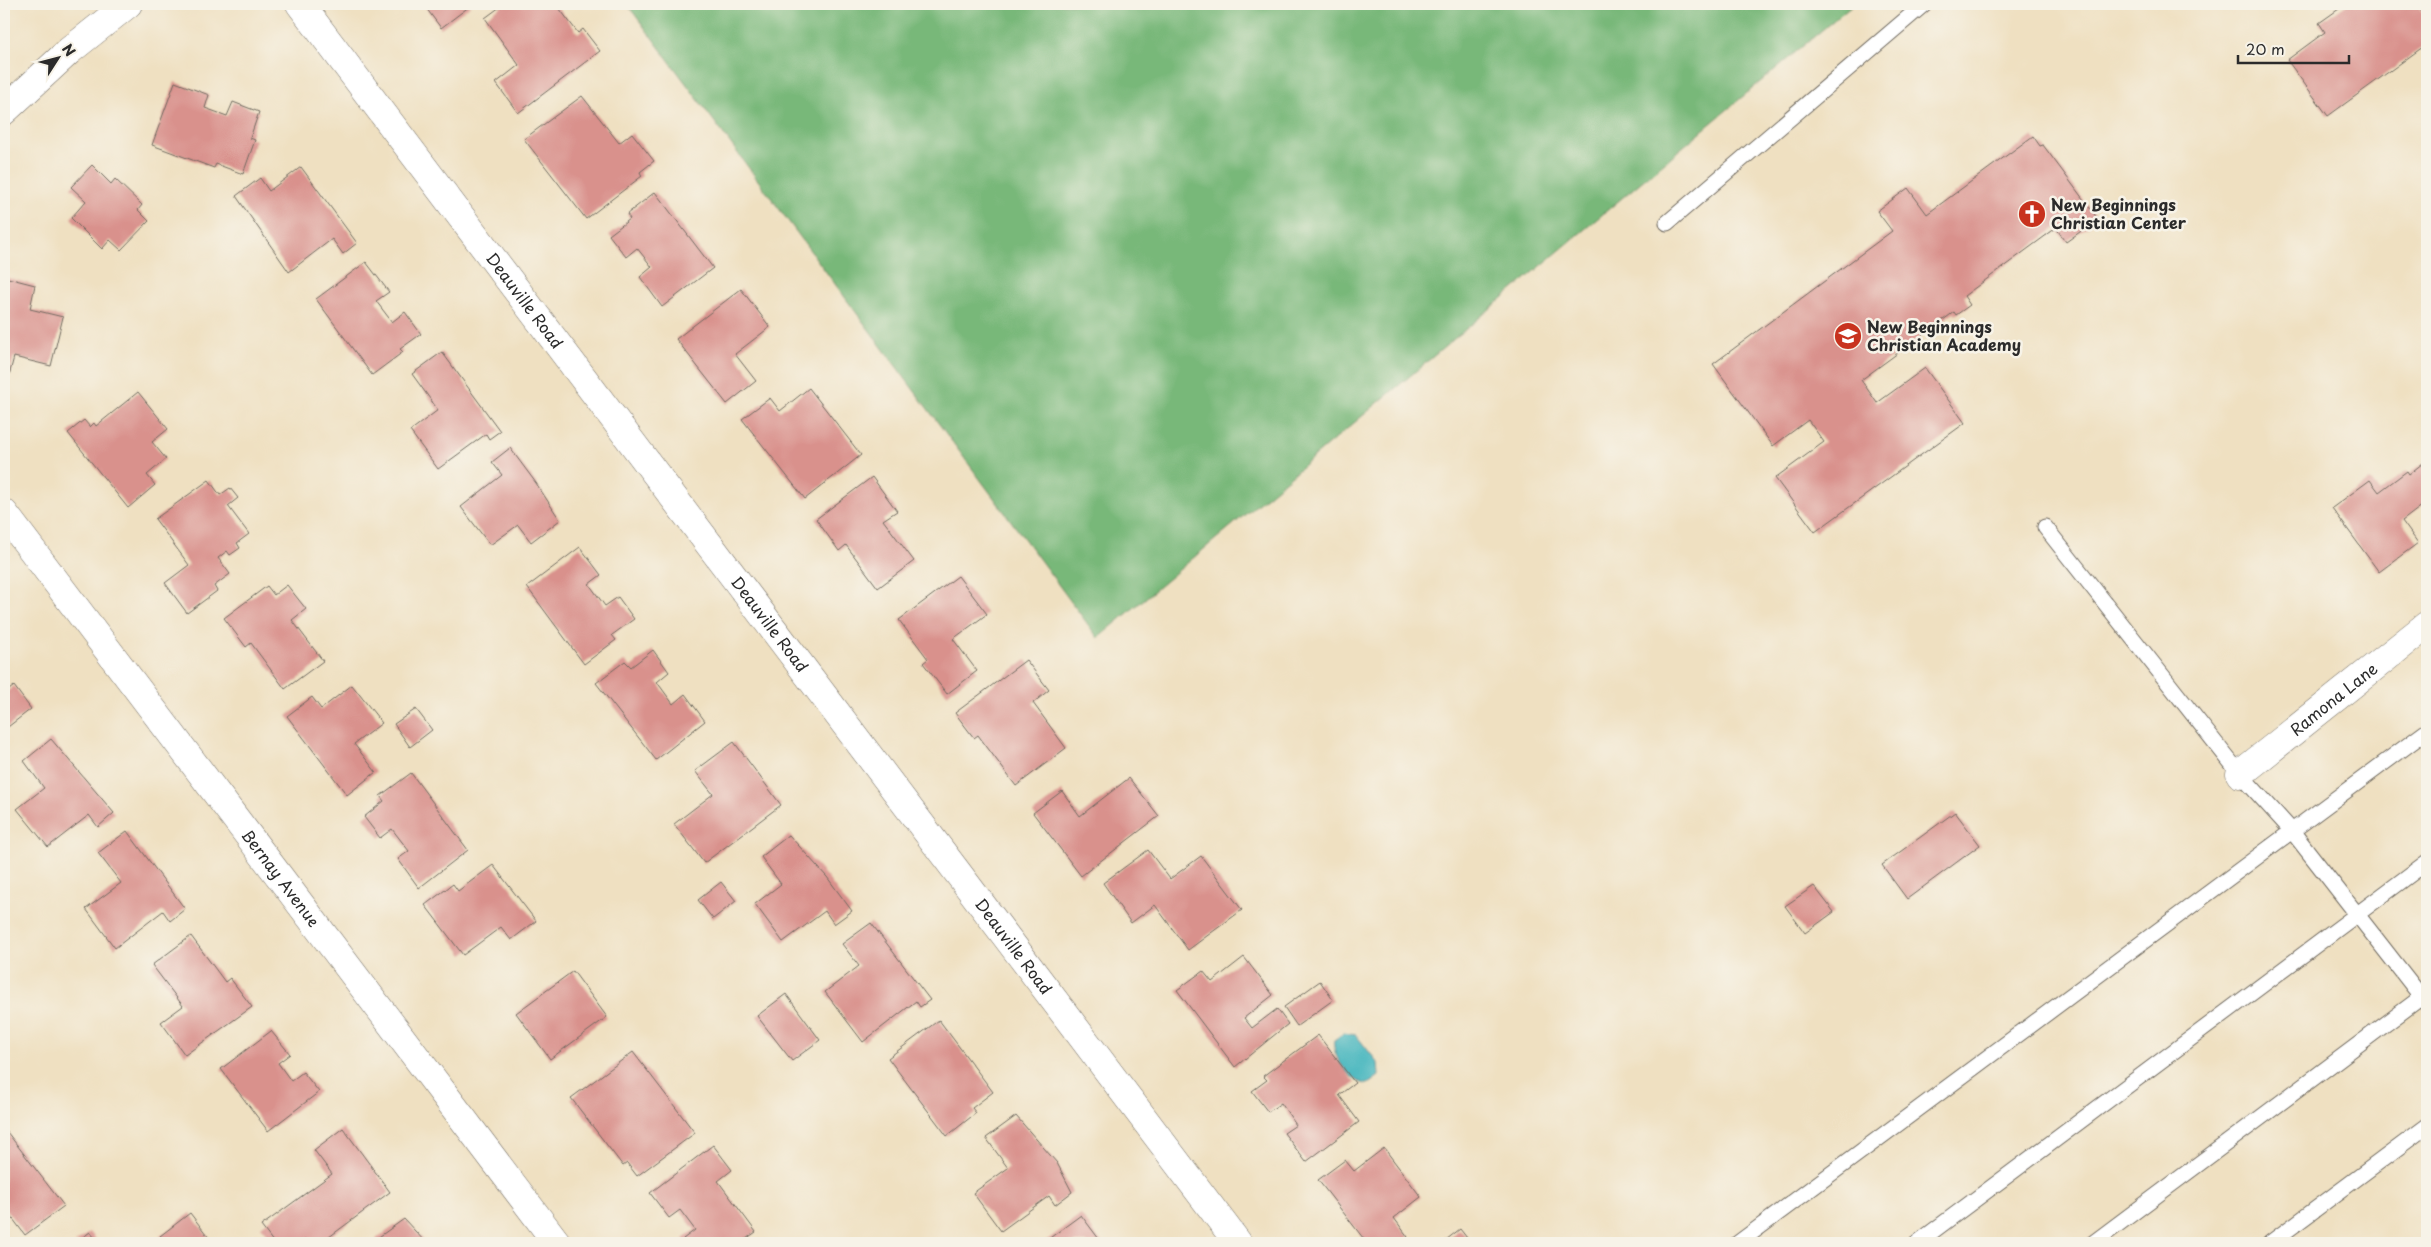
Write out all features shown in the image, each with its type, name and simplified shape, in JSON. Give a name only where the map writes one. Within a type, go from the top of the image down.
[{"type":"street","points":[[4,111],[68,51],[128,4]]},
{"type":"street","name":"Deauville Road","points":[[300,4],[1238,1243]]},
{"type":"street","name":"Bernay Avenue","points":[[4,513],[557,1243]]},
{"type":"street","name":"Ramona Lane","points":[[2240,774],[2427,625]]},
{"type":"lane","points":[[1667,223],[1924,4]]},
{"type":"lane","points":[[2045,528],[2240,774],[2292,831],[2425,998],[2093,1243]]},
{"type":"lane","points":[[1738,1243],[2427,731]]},
{"type":"lane","points":[[1916,1243],[2427,862]]},
{"type":"lane","points":[[2270,1243],[2427,1126]]},
{"type":"green space","points":[[627,4],[1853,4],[1098,638]]},
{"type":"water","points":[[1344,1033],[1356,1035],[1378,1063],[1379,1076],[1368,1084],[1362,1083],[1349,1075],[1339,1061],[1334,1047],[1334,1040]]},
{"type":"building","points":[[423,4],[469,4],[470,6],[441,28]]},
{"type":"building","points":[[504,4],[556,4],[578,33],[583,29],[600,51],[518,113],[496,83],[519,65],[485,18]]},
{"type":"building","points":[[2346,4],[2416,4],[2427,19],[2427,44],[2328,116],[2287,60],[2325,32],[2319,23]]},
{"type":"building","points":[[175,82],[209,95],[205,108],[227,116],[233,102],[259,112],[250,138],[255,140],[243,174],[216,164],[214,168],[152,145]]},
{"type":"building","points":[[582,96],[619,143],[632,133],[654,161],[640,172],[642,176],[586,219],[524,139]]},
{"type":"building","points":[[2033,136],[2040,146],[2043,145],[2098,219],[2066,242],[2056,228],[1964,296],[1970,305],[1956,315],[1954,312],[1861,380],[1877,403],[1925,368],[1965,423],[1815,532],[1775,478],[1824,442],[1808,420],[1773,446],[1713,364],[1892,231],[1877,211],[1908,188],[1927,214]]},
{"type":"building","points":[[92,165],[111,184],[115,179],[142,205],[138,210],[149,221],[121,250],[110,240],[102,249],[71,218],[86,201],[71,187]]},
{"type":"building","points":[[301,167],[357,243],[343,254],[332,239],[289,272],[236,196],[260,178],[269,191]]},
{"type":"building","points":[[655,192],[713,268],[662,307],[640,277],[652,267],[637,248],[626,257],[609,235],[630,219],[627,214]]},
{"type":"building","points":[[366,262],[389,292],[376,301],[392,322],[405,312],[421,334],[400,349],[403,352],[372,375],[316,299]]},
{"type":"building","points":[[4,277],[35,285],[30,309],[63,317],[51,366],[14,357],[6,387],[4,387]]},
{"type":"building","points":[[741,289],[770,327],[735,354],[756,381],[727,404],[676,339]]},
{"type":"building","points":[[442,352],[500,431],[489,439],[486,434],[438,469],[410,431],[438,410],[412,374]]},
{"type":"building","points":[[809,388],[861,455],[805,499],[742,419],[770,398],[780,411]]},
{"type":"building","points":[[138,392],[168,429],[152,442],[166,459],[147,475],[155,485],[128,508],[68,433],[84,420],[90,427],[94,423],[96,426]]},
{"type":"building","points":[[510,448],[560,520],[531,542],[518,525],[490,545],[461,507],[502,475],[492,462]]},
{"type":"building","points":[[2427,460],[2427,502],[2402,521],[2418,543],[2379,572],[2332,508],[2370,480],[2379,492],[2407,471],[2409,474]]},
{"type":"building","points":[[872,477],[897,511],[883,520],[914,561],[878,588],[846,545],[839,551],[816,519]]},
{"type":"building","points":[[209,480],[220,495],[230,488],[238,498],[228,506],[249,534],[237,543],[240,548],[230,555],[227,551],[218,558],[230,574],[214,586],[217,591],[187,613],[165,583],[189,565],[155,519]]},
{"type":"building","points":[[580,547],[601,575],[589,584],[605,606],[618,597],[634,619],[612,635],[616,640],[584,664],[527,587]]},
{"type":"building","points":[[958,576],[987,614],[953,639],[977,671],[947,694],[923,663],[928,659],[899,620]]},
{"type":"building","points":[[287,585],[306,609],[292,620],[323,661],[285,689],[251,643],[246,647],[224,618],[267,586],[274,595]]},
{"type":"building","points":[[653,650],[669,672],[657,682],[673,704],[685,694],[705,721],[656,760],[596,683],[625,661],[631,667]]},
{"type":"building","points":[[1026,660],[1049,690],[1033,703],[1066,748],[1016,786],[978,735],[974,738],[955,713]]},
{"type":"building","points":[[352,685],[382,723],[354,744],[376,772],[347,795],[287,716],[312,697],[321,709]]},
{"type":"building","points":[[14,686],[31,709],[4,730],[4,694]]},
{"type":"building","points":[[416,709],[432,730],[410,747],[394,724]]},
{"type":"building","points":[[51,739],[114,813],[98,827],[89,815],[48,847],[17,809],[44,788],[24,761]]},
{"type":"building","points":[[734,742],[781,805],[704,863],[674,824],[713,794],[695,771]]},
{"type":"building","points":[[411,773],[468,850],[419,888],[398,859],[409,851],[392,829],[380,838],[364,817],[384,801],[380,796]]},
{"type":"building","points":[[1129,778],[1159,816],[1081,876],[1033,813],[1062,791],[1080,816]]},
{"type":"building","points":[[1955,812],[1980,845],[1907,899],[1882,865]]},
{"type":"building","points":[[127,831],[185,909],[170,921],[163,911],[115,948],[86,909],[121,883],[98,853]]},
{"type":"building","points":[[789,835],[827,877],[852,911],[834,924],[825,911],[783,942],[755,904],[781,884],[761,857]]},
{"type":"building","points":[[1148,850],[1170,879],[1201,856],[1242,910],[1188,950],[1155,905],[1131,923],[1103,883]]},
{"type":"building","points":[[493,865],[536,921],[511,940],[501,927],[463,955],[425,905],[453,884],[458,891]]},
{"type":"building","points":[[721,882],[736,901],[713,919],[698,900]]},
{"type":"building","points":[[1814,886],[1834,912],[1805,933],[1785,906]]},
{"type":"building","points":[[871,923],[930,1000],[920,1007],[916,1001],[863,1042],[825,992],[859,966],[842,944]]},
{"type":"building","points":[[191,936],[225,982],[230,978],[252,1007],[185,1055],[161,1022],[183,1006],[152,965]]},
{"type":"building","points":[[1244,957],[1273,995],[1244,1018],[1252,1028],[1277,1009],[1288,1024],[1235,1067],[1177,990],[1203,971],[1212,982]]},
{"type":"building","points":[[573,971],[607,1017],[550,1059],[516,1013]]},
{"type":"building","points":[[1320,981],[1333,1000],[1297,1026],[1284,1007]]},
{"type":"building","points":[[786,994],[820,1040],[792,1061],[757,1016]]},
{"type":"building","points":[[939,1020],[993,1092],[972,1108],[976,1113],[947,1136],[888,1058]]},
{"type":"building","points":[[271,1031],[290,1054],[278,1063],[291,1081],[303,1072],[319,1092],[268,1131],[221,1069]]},
{"type":"building","points":[[1318,1035],[1355,1083],[1339,1095],[1359,1122],[1306,1162],[1284,1133],[1296,1125],[1281,1103],[1268,1112],[1252,1091],[1267,1080],[1263,1076]]},
{"type":"building","points":[[633,1052],[695,1133],[637,1176],[627,1163],[623,1166],[571,1098]]},
{"type":"building","points":[[1016,1116],[1057,1163],[1072,1192],[1055,1205],[1049,1196],[1001,1231],[973,1193],[1008,1168],[986,1138]]},
{"type":"building","points":[[343,1128],[390,1192],[321,1243],[307,1243],[305,1240],[300,1243],[274,1243],[261,1226],[332,1174],[314,1150]]},
{"type":"building","points":[[7,1132],[64,1206],[25,1235],[4,1207],[4,1135]]},
{"type":"building","points":[[713,1145],[732,1170],[718,1181],[756,1232],[740,1243],[687,1243],[683,1239],[695,1230],[680,1210],[669,1218],[650,1193]]},
{"type":"building","points":[[1384,1148],[1421,1197],[1394,1218],[1408,1237],[1400,1243],[1367,1243],[1318,1180],[1345,1160],[1354,1171]]},
{"type":"building","points":[[190,1213],[213,1243],[165,1243],[160,1236]]},
{"type":"building","points":[[1081,1215],[1102,1243],[1043,1243]]},
{"type":"building","points":[[404,1219],[426,1243],[379,1243],[376,1239]]},
{"type":"building","points":[[1460,1229],[1471,1243],[1442,1243]]},
{"type":"building","points":[[90,1232],[99,1243],[75,1243]]},
{"type":"place","name":"New Beginnings Christian Center","points":[[2032,214]]},
{"type":"place","name":"New Beginnings Christian Academy","points":[[1848,336]]}]
